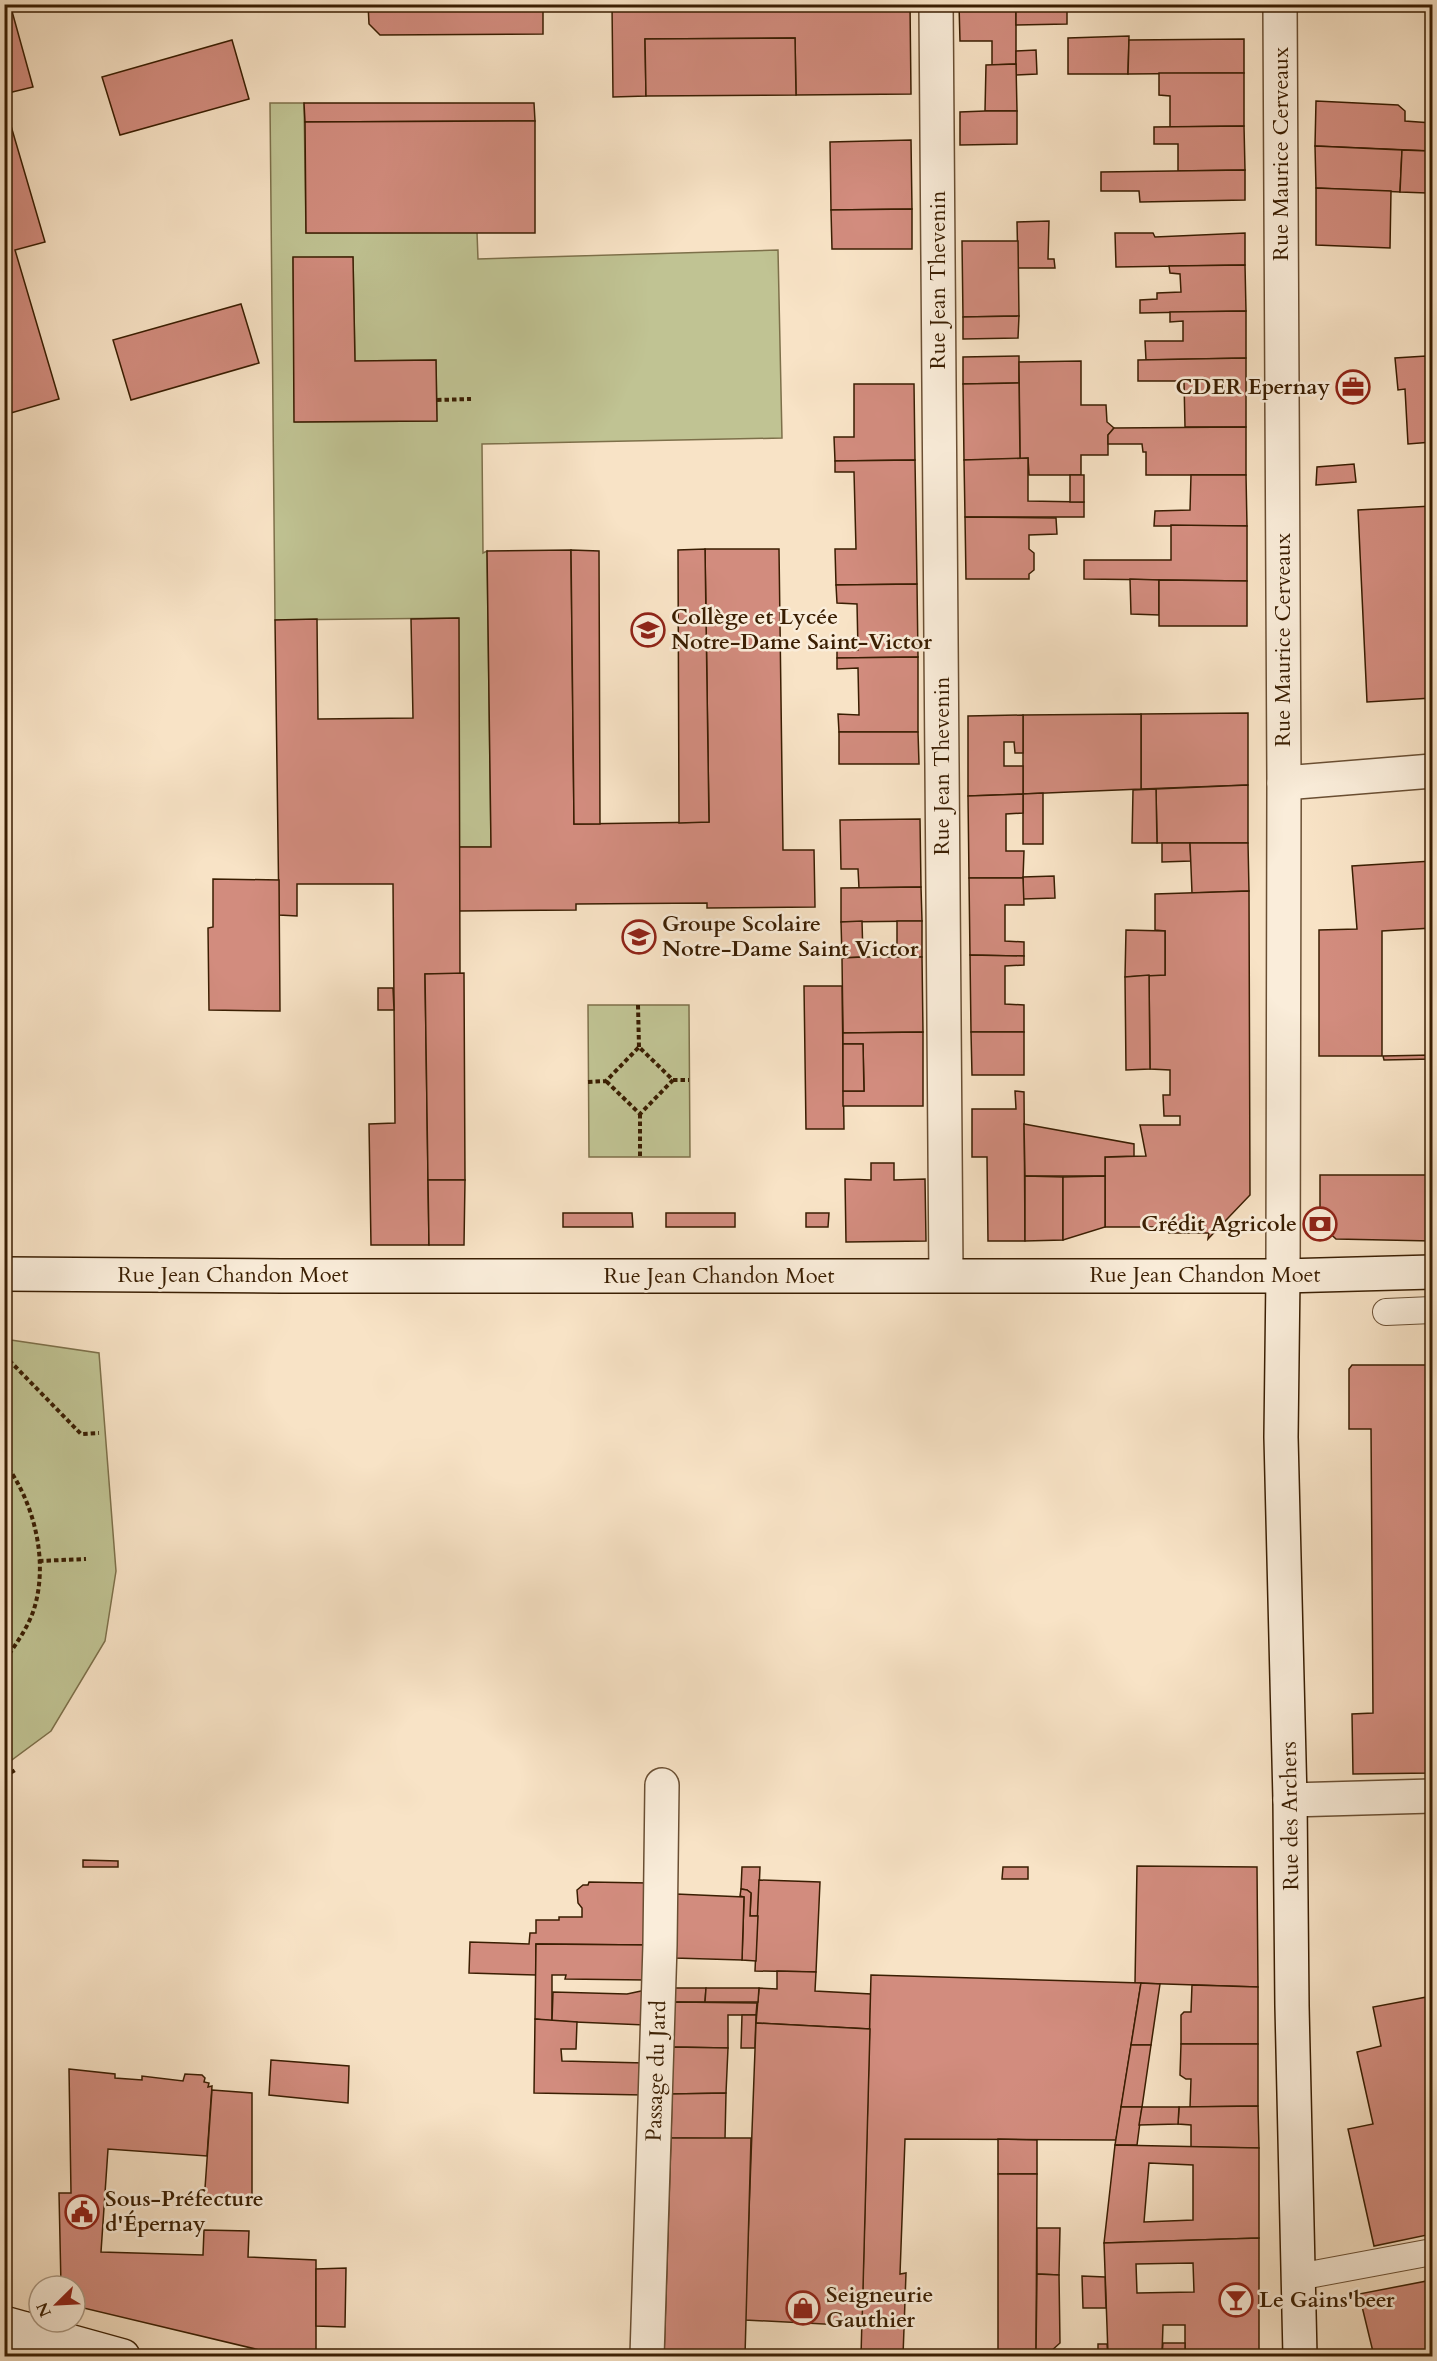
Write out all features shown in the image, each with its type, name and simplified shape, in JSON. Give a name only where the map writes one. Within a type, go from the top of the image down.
[{"type":"street","name":"Rue Jean Thevenin","points":[[936,4],[946,1275]]},
{"type":"street","name":"Rue Maurice Cerveaux","points":[[1280,4],[1284,783],[1283,1276]]},
{"type":"street","points":[[1284,783],[1432,771]]},
{"type":"street","name":"Rue Jean Chandon Moet","points":[[4,1274],[1283,1276],[1432,1272]]},
{"type":"street","name":"Rue des Archers","points":[[1283,1276],[1281,1437],[1300,2356]]},
{"type":"street","name":"Passage du Jard","points":[[647,2356],[660,1945],[662,1785]]},
{"type":"street","points":[[1290,1800],[1432,1796]]},
{"type":"street","points":[[17,2336],[123,2356]]},
{"type":"lane","points":[[1386,1312],[1432,1310]]},
{"type":"lane","points":[[1298,2277],[1432,2252]]},
{"type":"path","points":[[437,400],[471,399]]},
{"type":"path","points":[[638,1005],[639,1047],[673,1080],[689,1080]]},
{"type":"path","points":[[588,1082],[606,1081],[639,1047]]},
{"type":"path","points":[[639,1114],[673,1080]]},
{"type":"path","points":[[606,1081],[639,1114],[640,1157]]},
{"type":"path","points":[[4,1355],[81,1434],[99,1433]]},
{"type":"path","points":[[4,1462],[17,1478],[34,1522],[40,1572],[34,1609],[4,1662]]},
{"type":"path","points":[[39,1562],[86,1559]]},
{"type":"path","points":[[4,1757],[14,1773]]},
{"type":"green space","points":[[270,103],[304,103],[306,233],[477,232],[478,259],[778,250],[782,438],[482,444],[483,553],[487,551],[491,847],[459,847],[458,618],[275,620]],"holes":[[[353,257],[355,361],[436,360],[437,421],[295,422],[293,258]]]},
{"type":"green space","points":[[588,1005],[689,1005],[690,1157],[589,1157]]},
{"type":"green space","points":[[4,1339],[99,1353],[116,1571],[105,1641],[51,1731],[5,1765]]},
{"type":"building","points":[[4,4],[10,4],[33,87],[4,94]]},
{"type":"building","points":[[368,4],[543,4],[543,34],[380,35],[369,24]]},
{"type":"building","points":[[612,4],[910,4],[911,94],[796,95],[795,38],[645,39],[646,96],[613,97]]},
{"type":"building","points":[[959,4],[1016,4],[1016,64],[992,65],[992,41],[960,41]]},
{"type":"building","points":[[1016,4],[1067,4],[1067,24],[1016,25]]},
{"type":"building","points":[[1129,36],[1128,74],[1068,74],[1068,38]]},
{"type":"building","points":[[795,38],[796,95],[646,96],[645,39]]},
{"type":"building","points":[[1244,39],[1244,73],[1128,74],[1129,40]]},
{"type":"building","points":[[232,40],[249,99],[120,135],[102,77]]},
{"type":"building","points":[[1036,50],[1037,74],[1016,75],[1016,51]]},
{"type":"building","points":[[1016,64],[1017,111],[985,111],[986,65]]},
{"type":"building","points":[[1159,73],[1244,73],[1244,126],[1170,127],[1170,96],[1159,95]]},
{"type":"building","points":[[1316,101],[1398,105],[1405,111],[1405,121],[1432,123],[1432,151],[1315,146]]},
{"type":"building","points":[[4,102],[45,242],[15,250],[59,399],[4,415]]},
{"type":"building","points":[[304,103],[534,103],[535,121],[305,122]]},
{"type":"building","points":[[1017,111],[1017,144],[960,145],[960,112]]},
{"type":"building","points":[[535,121],[535,233],[306,233],[305,122]]},
{"type":"building","points":[[1244,126],[1245,170],[1178,171],[1178,144],[1154,144],[1154,127]]},
{"type":"building","points":[[911,140],[912,209],[831,210],[830,142]]},
{"type":"building","points":[[1315,146],[1402,150],[1400,192],[1316,188]]},
{"type":"building","points":[[1402,150],[1428,151],[1427,193],[1400,192]]},
{"type":"building","points":[[1245,170],[1245,200],[1140,202],[1139,191],[1101,191],[1101,172]]},
{"type":"building","points":[[1316,188],[1391,191],[1390,248],[1316,245]]},
{"type":"building","points":[[912,209],[912,249],[832,249],[831,210]]},
{"type":"building","points":[[1049,221],[1048,259],[1054,259],[1055,268],[1018,268],[1017,222]]},
{"type":"building","points":[[1115,233],[1153,233],[1155,237],[1245,233],[1245,265],[1116,267]]},
{"type":"building","points":[[962,241],[1018,241],[1019,316],[963,317]]},
{"type":"building","points":[[293,257],[353,257],[355,361],[436,360],[437,421],[294,422]]},
{"type":"building","points":[[1245,265],[1246,311],[1140,313],[1140,300],[1157,299],[1157,293],[1181,292],[1180,274],[1170,273],[1169,266]]},
{"type":"building","points":[[241,304],[259,363],[131,400],[113,340]]},
{"type":"building","points":[[1246,311],[1246,358],[1146,360],[1145,341],[1183,341],[1183,321],[1170,322],[1170,312]]},
{"type":"building","points":[[1019,316],[1018,338],[963,339],[963,317]]},
{"type":"building","points":[[1019,356],[1019,383],[963,384],[963,357]]},
{"type":"building","points":[[1426,356],[1427,360],[1432,359],[1432,442],[1408,444],[1405,389],[1398,390],[1395,358]]},
{"type":"building","points":[[1246,358],[1246,427],[1185,427],[1184,381],[1138,381],[1138,360]]},
{"type":"building","points":[[1081,361],[1081,405],[1106,405],[1107,422],[1114,428],[1108,435],[1108,455],[1081,455],[1081,475],[1029,475],[1028,458],[1020,459],[1019,362]]},
{"type":"building","points":[[1019,383],[1020,459],[964,460],[963,384]]},
{"type":"building","points":[[854,384],[914,384],[915,460],[835,461],[834,437],[854,437]]},
{"type":"building","points":[[1246,427],[1246,475],[1146,475],[1146,452],[1143,452],[1142,444],[1108,444],[1108,435],[1114,428]]},
{"type":"building","points":[[1028,458],[1028,501],[1084,502],[1084,517],[965,517],[964,460]]},
{"type":"building","points":[[915,460],[917,584],[836,585],[835,549],[856,549],[854,472],[835,472],[835,461]]},
{"type":"building","points":[[1354,464],[1356,482],[1316,485],[1317,467]]},
{"type":"building","points":[[1070,475],[1084,475],[1084,502],[1070,502]]},
{"type":"building","points":[[1191,475],[1246,475],[1247,526],[1154,526],[1155,511],[1190,510]]},
{"type":"building","points":[[1432,506],[1432,698],[1367,702],[1358,510]]},
{"type":"building","points":[[965,517],[1056,518],[1057,534],[1029,535],[1029,549],[1034,553],[1034,570],[1029,574],[1029,579],[966,579]]},
{"type":"building","points":[[1171,525],[1247,526],[1247,581],[1084,579],[1084,560],[1171,560]]},
{"type":"building","points":[[705,549],[779,549],[783,850],[814,850],[815,907],[707,908],[707,903],[576,904],[576,910],[459,911],[459,847],[491,847],[487,551],[571,550],[574,824],[709,822]]},
{"type":"building","points":[[705,549],[709,822],[679,823],[678,550]]},
{"type":"building","points":[[571,550],[599,551],[600,824],[574,824]]},
{"type":"building","points":[[1130,579],[1159,580],[1159,615],[1131,614]]},
{"type":"building","points":[[1159,580],[1247,581],[1247,626],[1159,626]]},
{"type":"building","points":[[917,584],[918,657],[837,658],[837,641],[844,640],[851,650],[858,650],[857,604],[837,603],[836,585]]},
{"type":"building","points":[[459,618],[460,974],[425,974],[429,1245],[371,1245],[369,1124],[395,1123],[393,884],[297,884],[297,916],[279,915],[275,620],[317,619],[318,719],[413,718],[411,619]]},
{"type":"building","points":[[918,657],[918,732],[839,732],[838,714],[859,715],[858,668],[837,669],[837,658]]},
{"type":"building","points":[[1248,713],[1248,785],[1141,789],[1141,714]]},
{"type":"building","points":[[1141,714],[1141,789],[1023,794],[1023,715]]},
{"type":"building","points":[[1023,715],[1023,753],[1015,753],[1014,742],[1004,742],[1004,766],[1023,766],[1023,794],[968,796],[968,716]]},
{"type":"building","points":[[839,732],[918,732],[919,764],[839,764]]},
{"type":"building","points":[[1248,785],[1248,843],[1157,843],[1156,789]]},
{"type":"building","points":[[1156,789],[1157,843],[1132,843],[1133,790]]},
{"type":"building","points":[[1043,793],[1043,844],[1023,844],[1023,794]]},
{"type":"building","points":[[1023,794],[1023,813],[1006,814],[1006,851],[1024,851],[1023,878],[969,878],[968,796]]},
{"type":"building","points":[[920,819],[921,887],[859,888],[858,869],[841,869],[840,820]]},
{"type":"building","points":[[1162,843],[1190,843],[1191,861],[1162,862]]},
{"type":"building","points":[[1190,843],[1248,843],[1249,891],[1192,893]]},
{"type":"building","points":[[1432,861],[1432,928],[1382,931],[1382,1056],[1319,1056],[1319,930],[1357,929],[1352,866]]},
{"type":"building","points":[[1054,876],[1055,898],[1023,899],[1023,877]]},
{"type":"building","points":[[969,878],[1023,878],[1024,905],[1005,905],[1005,941],[1024,942],[1024,956],[970,955]]},
{"type":"building","points":[[213,879],[279,880],[280,1011],[209,1010],[208,928],[213,927]]},
{"type":"building","points":[[921,887],[922,921],[841,922],[841,888]]},
{"type":"building","points":[[1249,891],[1250,1195],[1208,1239],[1209,1233],[1169,1233],[1168,1227],[1105,1227],[1105,1157],[1146,1156],[1140,1125],[1180,1125],[1180,1116],[1164,1116],[1163,1095],[1170,1095],[1170,1070],[1150,1069],[1149,975],[1165,975],[1165,931],[1155,930],[1155,894]]},
{"type":"building","points":[[862,921],[863,957],[842,958],[841,922]]},
{"type":"building","points":[[897,921],[922,921],[922,957],[897,957]]},
{"type":"building","points":[[1126,930],[1165,931],[1165,975],[1125,977]]},
{"type":"building","points":[[970,955],[1024,956],[1024,965],[1005,966],[1005,1004],[1024,1005],[1024,1032],[971,1032]]},
{"type":"building","points":[[922,957],[923,1032],[843,1033],[842,958]]},
{"type":"building","points":[[464,973],[465,1180],[428,1180],[425,974]]},
{"type":"building","points":[[1149,975],[1150,1069],[1126,1070],[1125,977]]},
{"type":"building","points":[[804,986],[842,986],[844,1129],[806,1129]]},
{"type":"building","points":[[378,988],[393,988],[394,1010],[378,1010]]},
{"type":"building","points":[[923,1032],[923,1106],[843,1106],[843,1091],[864,1091],[863,1044],[843,1044],[843,1033]]},
{"type":"building","points":[[971,1032],[1024,1032],[1024,1075],[972,1075]]},
{"type":"building","points":[[843,1044],[863,1044],[864,1091],[843,1091]]},
{"type":"building","points":[[1432,1055],[1432,1059],[1384,1060],[1383,1056]]},
{"type":"building","points":[[1015,1091],[1024,1092],[1025,1241],[988,1241],[987,1157],[972,1157],[972,1109],[1016,1109]]},
{"type":"building","points":[[1024,1124],[1134,1144],[1134,1156],[1105,1157],[1105,1176],[1025,1176]]},
{"type":"building","points":[[871,1163],[894,1163],[894,1180],[925,1179],[926,1241],[846,1242],[845,1179],[871,1180]]},
{"type":"building","points":[[1320,1175],[1432,1175],[1432,1241],[1336,1239],[1320,1224]]},
{"type":"building","points":[[1025,1176],[1063,1177],[1063,1240],[1025,1241]]},
{"type":"building","points":[[1105,1176],[1105,1227],[1063,1240],[1063,1177]]},
{"type":"building","points":[[428,1180],[465,1180],[464,1245],[429,1245]]},
{"type":"building","points":[[563,1213],[632,1213],[633,1227],[563,1227]]},
{"type":"building","points":[[666,1213],[735,1213],[735,1227],[666,1227]]},
{"type":"building","points":[[806,1213],[829,1213],[828,1227],[806,1227]]},
{"type":"building","points":[[1352,1365],[1432,1365],[1432,1773],[1353,1774],[1352,1714],[1373,1713],[1371,1429],[1349,1429],[1349,1369]]},
{"type":"building","points":[[83,1860],[118,1861],[118,1867],[83,1867]]},
{"type":"building","points":[[1137,1866],[1257,1867],[1258,1987],[1135,1983]]},
{"type":"building","points":[[742,1867],[760,1867],[758,1916],[750,1916],[751,1893],[741,1889]]},
{"type":"building","points":[[1003,1867],[1028,1867],[1028,1879],[1002,1879]]},
{"type":"building","points":[[759,1880],[820,1882],[816,1972],[755,1971]]},
{"type":"building","points":[[589,1882],[649,1883],[648,1945],[536,1944],[536,1975],[469,1973],[470,1942],[529,1944],[530,1933],[536,1933],[536,1920],[582,1917],[577,1890],[583,1885],[588,1885]]},
{"type":"building","points":[[741,1889],[751,1893],[750,1916],[758,1916],[756,1961],[742,1960],[744,1897],[740,1896]]},
{"type":"building","points":[[676,1894],[744,1897],[742,1960],[674,1958]]},
{"type":"building","points":[[536,1944],[648,1945],[646,1980],[565,1979],[566,1975],[552,1975],[552,2021],[535,2019]]},
{"type":"building","points":[[777,1971],[816,1972],[815,1991],[871,1994],[870,2029],[756,2023],[759,1988],[777,1989]]},
{"type":"building","points":[[871,1975],[1141,1983],[1116,2140],[905,2139],[900,2274],[906,2273],[903,2356],[861,2356]]},
{"type":"building","points":[[1141,1983],[1160,1984],[1151,2045],[1131,2045]]},
{"type":"building","points":[[1192,1985],[1258,1987],[1258,2044],[1181,2044],[1181,2015],[1184,2012],[1191,2012]]},
{"type":"building","points":[[674,1988],[706,1988],[705,2002],[674,2002]]},
{"type":"building","points":[[706,1988],[759,1988],[758,2002],[705,2002]]},
{"type":"building","points":[[646,1990],[645,2025],[552,2021],[553,1992],[627,1994]]},
{"type":"building","points":[[1432,1996],[1432,2234],[1374,2246],[1348,2129],[1373,2124],[1357,2052],[1381,2046],[1373,2007]]},
{"type":"building","points":[[674,2002],[757,2003],[756,2015],[728,2015],[728,2048],[672,2047]]},
{"type":"building","points":[[742,2015],[756,2015],[755,2048],[741,2048]]},
{"type":"building","points":[[535,2019],[577,2022],[576,2049],[561,2049],[562,2061],[645,2063],[644,2095],[534,2093]]},
{"type":"building","points":[[756,2023],[870,2029],[862,2326],[745,2320]]},
{"type":"building","points":[[1181,2044],[1258,2044],[1258,2106],[1190,2107],[1191,2079],[1180,2075]]},
{"type":"building","points":[[1131,2045],[1151,2045],[1142,2107],[1121,2107]]},
{"type":"building","points":[[672,2047],[728,2048],[726,2093],[672,2094]]},
{"type":"building","points":[[271,2060],[349,2066],[348,2103],[269,2095]]},
{"type":"building","name":"Sous-Préfecture d'Épernay","points":[[69,2069],[115,2074],[115,2078],[142,2080],[142,2076],[183,2081],[185,2074],[202,2075],[205,2078],[204,2082],[209,2083],[208,2087],[212,2086],[207,2156],[108,2149],[101,2252],[203,2255],[204,2230],[249,2231],[248,2257],[316,2260],[316,2356],[290,2356],[268,2352],[87,2309],[87,2274],[61,2274],[59,2193],[71,2193]]},
{"type":"building","points":[[212,2090],[252,2093],[252,2204],[204,2202]]},
{"type":"building","points":[[726,2093],[725,2139],[671,2138],[672,2094]]},
{"type":"building","points":[[1258,2106],[1259,2148],[1191,2147],[1191,2125],[1178,2124],[1179,2107]]},
{"type":"building","points":[[1121,2107],[1142,2107],[1137,2145],[1115,2145]]},
{"type":"building","points":[[1142,2107],[1179,2107],[1178,2124],[1139,2125]]},
{"type":"building","points":[[671,2138],[751,2138],[745,2356],[664,2356]]},
{"type":"building","points":[[998,2139],[1037,2140],[1037,2174],[998,2174]]},
{"type":"building","points":[[1115,2145],[1259,2148],[1259,2238],[1104,2243]],"holes":[[[1149,2163],[1193,2165],[1193,2220],[1144,2222]]]},
{"type":"building","points":[[998,2174],[1037,2174],[1036,2356],[998,2356]]},
{"type":"building","points":[[1037,2228],[1060,2228],[1059,2275],[1037,2274]]},
{"type":"building","points":[[1259,2238],[1259,2354],[1185,2354],[1185,2325],[1163,2325],[1162,2354],[1108,2354],[1104,2243]],"holes":[[[1193,2263],[1194,2292],[1137,2293],[1136,2264]]]},
{"type":"building","points":[[346,2268],[345,2327],[316,2326],[316,2269]]},
{"type":"building","points":[[1037,2274],[1059,2275],[1060,2343],[1050,2352],[1050,2356],[1036,2356]]},
{"type":"building","points":[[1082,2276],[1105,2277],[1106,2308],[1083,2308]]},
{"type":"building","points":[[1432,2280],[1432,2356],[1374,2356],[1359,2294]]},
{"type":"building","points":[[1163,2343],[1185,2343],[1185,2354],[1162,2354]]},
{"type":"building","points":[[1098,2344],[1107,2344],[1108,2356],[1094,2356],[1098,2355]]},
{"type":"building","points":[[1185,2354],[1259,2354],[1259,2356],[1179,2356]]},
{"type":"place","name":"CDER Epernay","points":[[1353,387]]},
{"type":"place","name":"Collège et Lycée Notre-Dame Saint-Victor","points":[[648,630]]},
{"type":"place","name":"Groupe Scolaire Notre-Dame Saint Victor","points":[[639,937]]},
{"type":"place","name":"Crédit Agricole","points":[[1320,1224]]},
{"type":"place","name":"Sous-Préfecture d'Épernay","points":[[82,2212]]},
{"type":"place","name":"Le Gains'beer","points":[[1236,2300]]},
{"type":"place","name":"Seigneurie Gauthier","points":[[803,2308]]}]
